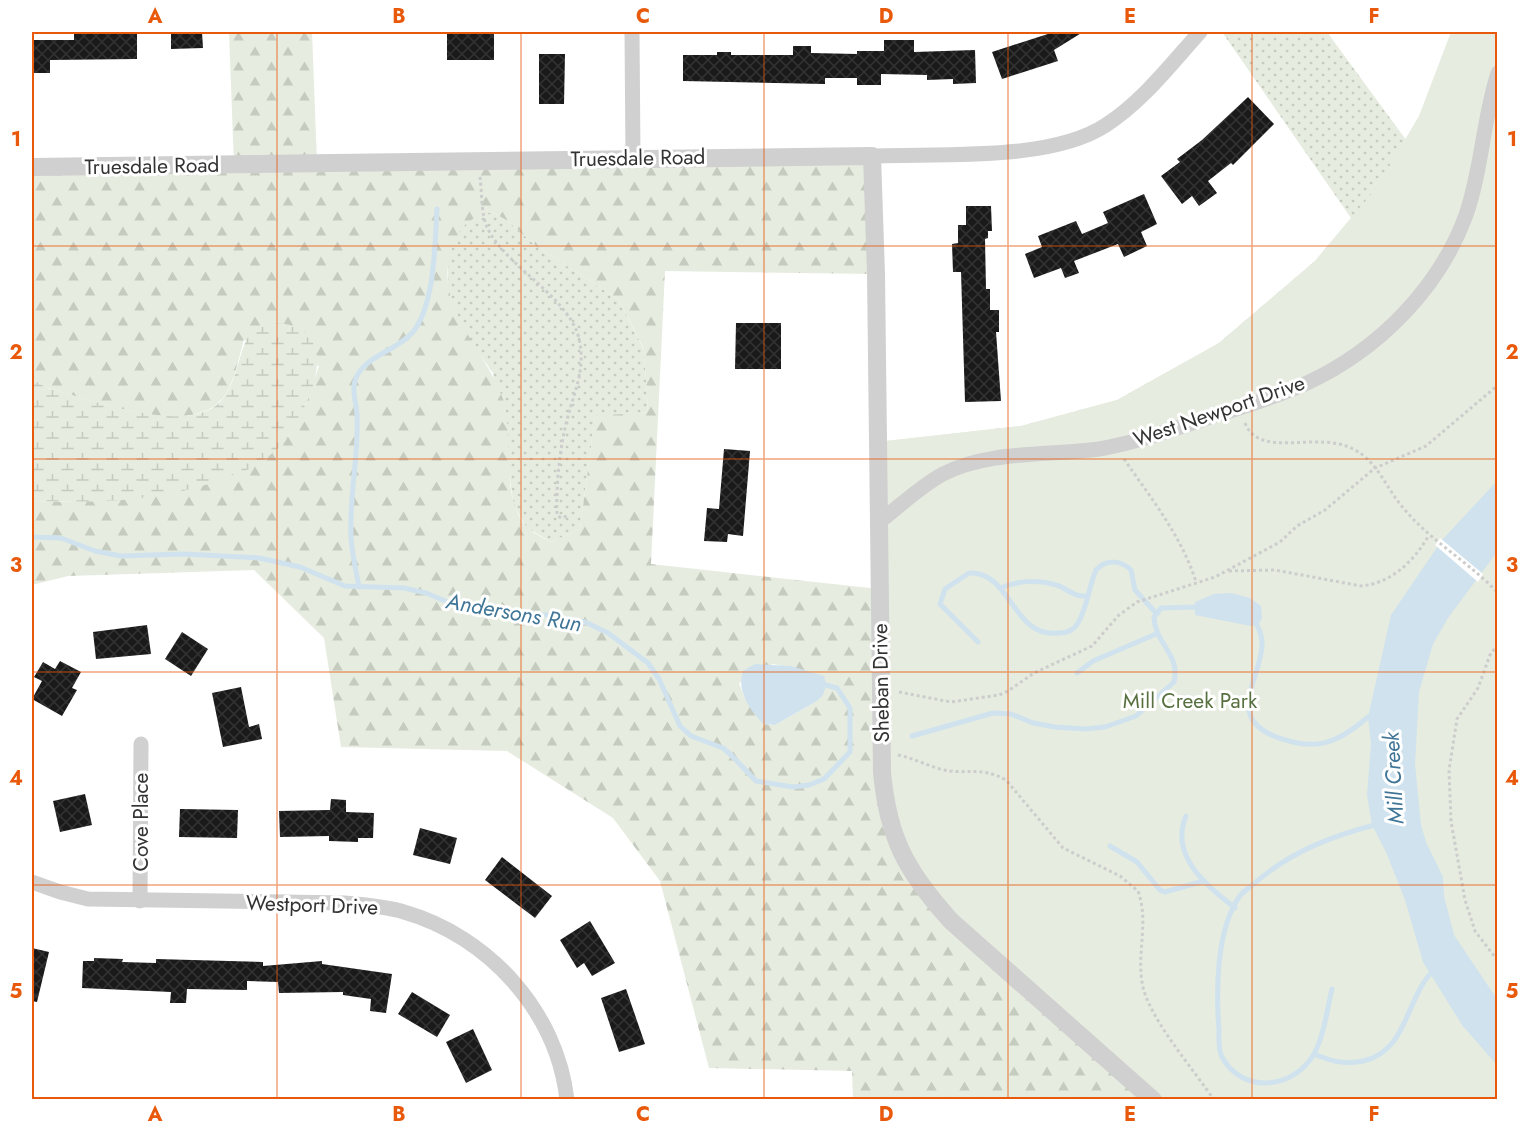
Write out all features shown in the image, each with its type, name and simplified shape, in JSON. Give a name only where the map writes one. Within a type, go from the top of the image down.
[{"type":"street","points":[[632,32],[633,158]]},
{"type":"street","name":"Truesdale Road","points":[[32,167],[872,156],[1024,150],[1065,144],[1088,135],[1121,115],[1200,32]]},
{"type":"street","name":"West Newport Drive","points":[[878,524],[943,474],[963,466],[1114,445],[1240,407],[1307,383],[1366,348],[1405,313],[1450,251],[1466,216],[1477,175],[1497,73]]},
{"type":"street","name":"Sheban Drive","points":[[872,156],[876,274],[882,772],[888,818],[896,844],[915,880],[951,921],[1153,1100]]},
{"type":"street","name":"Cove Place","points":[[140,901],[141,744]]},
{"type":"street","name":"Westport Drive","points":[[32,882],[60,892],[88,898],[140,901],[345,903],[385,908],[430,921],[460,936],[484,953],[520,988],[554,1047],[567,1100]]},
{"type":"path","points":[[478,161],[486,225],[498,246],[564,311],[577,332],[582,369],[565,427],[556,497],[557,515],[561,518],[567,516]]},
{"type":"path","points":[[881,687],[951,702],[999,695],[1034,673],[1092,646],[1119,615],[1137,602],[1227,571],[1280,542],[1297,526],[1325,510],[1375,468],[1426,446],[1497,385]]},
{"type":"path","points":[[1240,407],[1248,431],[1265,443],[1320,440],[1336,442],[1365,455],[1400,505],[1430,536],[1497,593]]},
{"type":"path","points":[[1114,445],[1158,507],[1191,565],[1196,583]]},
{"type":"path","points":[[1227,571],[1275,570],[1360,586],[1374,585],[1390,577],[1413,559],[1430,536]]},
{"type":"path","points":[[1497,644],[1490,655],[1478,688],[1457,719],[1450,754],[1449,796],[1457,866],[1475,931],[1497,961]]},
{"type":"path","points":[[897,754],[940,769],[961,772],[984,770],[1006,780],[1063,848],[1120,876],[1138,891],[1144,919],[1140,970],[1145,998],[1214,1100]]},
{"type":"green space","points":[[229,32],[312,32],[317,163],[872,156],[876,274],[665,271],[651,564],[879,589],[877,442],[1021,426],[1117,400],[1219,343],[1315,261],[1351,218],[1497,1099],[853,1100],[852,1071],[709,1068],[660,881],[613,818],[507,751],[341,747],[324,638],[254,570],[68,576],[32,585],[32,501],[69,502],[288,437],[306,404],[319,366],[244,340],[232,382],[223,397],[218,403],[202,412],[182,416],[159,416],[135,412],[47,388],[32,379],[32,167],[234,165]],"holes":[[[492,212],[508,221],[535,245],[619,300],[644,349],[648,412],[595,416],[580,529],[551,542],[530,530],[519,515],[510,484],[508,431],[503,399],[495,380],[454,307],[449,287],[448,267],[453,245],[459,232],[468,222]],[[773,664],[815,673],[817,701],[775,725],[763,724],[744,697],[739,683]]]},
{"type":"green space","points":[[1222,32],[1327,32],[1497,264],[1351,218]]},
{"type":"green space","name":"Mill Creek Park","points":[[1451,32],[1497,32],[1497,1099],[1153,1099],[951,921],[888,818],[877,442],[1021,426],[1117,400],[1219,343],[1315,261],[1377,187],[1419,116]]},
{"type":"green space","points":[[492,212],[508,221],[535,245],[619,300],[644,350],[648,412],[595,417],[580,529],[551,542],[527,528],[514,506],[493,373],[465,334],[448,295],[448,258],[458,230],[478,214]]},
{"type":"green space","points":[[279,323],[299,329],[311,339],[316,352],[317,368],[313,386],[298,420],[283,444],[264,460],[249,469],[206,485],[157,496],[82,502],[32,501],[32,379],[47,388],[136,412],[161,416],[184,416],[204,412],[220,402],[226,394],[235,375],[244,345],[254,327]]},
{"type":"water","name":"Mill Creek","points":[[1497,481],[1497,552],[1448,618],[1433,644],[1419,692],[1415,764],[1421,825],[1426,842],[1443,877],[1444,896],[1454,935],[1497,999],[1497,1065],[1462,1025],[1423,962],[1405,900],[1386,852],[1372,825],[1367,795],[1371,744],[1368,717],[1391,615],[1442,540]]},
{"type":"water","points":[[1231,593],[1250,598],[1261,606],[1262,618],[1259,624],[1251,626],[1195,615],[1195,602],[1214,594]]},
{"type":"water","points":[[755,664],[791,666],[824,676],[826,685],[823,695],[817,701],[775,725],[763,724],[749,706],[741,686],[743,671]]},
{"type":"pier","points":[[1440,538],[1483,574],[1478,582],[1435,545]]},
{"type":"building","points":[[74,32],[137,32],[137,59],[50,60],[50,73],[32,73],[32,40],[74,40]]},
{"type":"building","points":[[171,32],[202,32],[203,48],[171,49]]},
{"type":"building","points":[[447,32],[494,32],[494,60],[447,60]]},
{"type":"building","points":[[1054,32],[1083,32],[1054,50],[1058,61],[1002,79],[992,52]]},
{"type":"building","points":[[884,40],[914,40],[914,52],[975,50],[976,83],[953,84],[953,79],[927,80],[927,75],[881,74],[881,85],[857,85],[857,78],[825,78],[825,84],[683,81],[683,55],[717,55],[717,52],[731,52],[731,55],[793,55],[793,46],[811,46],[811,53],[857,54],[857,51],[884,51]]},
{"type":"building","points":[[539,54],[565,54],[564,104],[539,104]]},
{"type":"building","points":[[1248,97],[1274,124],[1233,165],[1231,163],[1208,181],[1217,193],[1199,206],[1192,196],[1182,204],[1161,176],[1180,162],[1177,159],[1202,140]]},
{"type":"building","points":[[1144,194],[1157,224],[1141,232],[1147,246],[1124,257],[1118,244],[1074,261],[1079,273],[1065,278],[1061,268],[1034,278],[1025,254],[1042,247],[1038,236],[1076,221],[1082,234],[1108,223],[1103,212]]},
{"type":"building","points":[[966,206],[991,206],[992,231],[988,231],[988,238],[985,239],[986,289],[990,289],[990,310],[999,310],[999,332],[996,332],[1001,401],[965,402],[961,272],[953,272],[952,244],[958,243],[958,225],[966,225]]},
{"type":"building","points":[[736,323],[781,323],[781,369],[735,369]]},
{"type":"building","points":[[724,449],[750,451],[743,536],[728,534],[727,542],[704,541],[707,508],[719,509]]},
{"type":"building","points":[[147,625],[151,654],[96,659],[93,632]]},
{"type":"building","points":[[182,632],[208,649],[191,676],[165,659]]},
{"type":"building","points":[[60,661],[81,672],[72,688],[77,690],[62,716],[32,699],[42,681],[34,677],[43,662],[55,669]]},
{"type":"building","points":[[241,687],[249,727],[259,724],[262,739],[223,747],[212,693]]},
{"type":"building","points":[[85,794],[92,825],[60,832],[53,801]]},
{"type":"building","points":[[331,799],[346,800],[346,812],[374,813],[373,838],[358,838],[358,842],[329,841],[329,836],[280,837],[279,811],[330,810]]},
{"type":"building","points":[[180,809],[238,810],[237,838],[179,837]]},
{"type":"building","points":[[420,828],[457,838],[450,864],[413,855]]},
{"type":"building","points":[[502,857],[552,896],[535,918],[485,880]]},
{"type":"building","points":[[590,921],[615,963],[592,976],[584,963],[577,968],[560,940]]},
{"type":"building","points":[[32,948],[49,952],[37,1002],[32,1001]]},
{"type":"building","points":[[94,958],[156,963],[156,959],[263,962],[263,966],[322,961],[322,964],[392,974],[386,1013],[370,1011],[371,999],[343,995],[343,992],[279,993],[278,982],[247,981],[247,990],[187,989],[186,1003],[170,1003],[171,992],[82,988],[83,961],[94,961]]},
{"type":"building","points":[[626,989],[645,1044],[619,1052],[601,998]]},
{"type":"building","points":[[412,992],[450,1015],[437,1037],[398,1014]]},
{"type":"building","points":[[473,1029],[492,1070],[466,1083],[446,1042]]},
{"type":"waterway","points":[[359,587],[351,537],[357,430],[354,384],[363,367],[406,339],[420,322],[432,274],[437,209]]},
{"type":"waterway","name":"Andersons Run","points":[[32,537],[61,538],[95,551],[121,556],[183,554],[259,558],[300,567],[345,586],[404,588],[426,593],[460,607],[547,615],[585,622],[608,633],[648,663],[659,679],[680,726],[691,736],[723,748],[756,781],[793,787],[809,785],[824,779],[850,752],[850,708],[837,688],[826,685]]},
{"type":"waterway","points":[[978,642],[940,604],[945,589],[969,573],[983,575],[995,582],[1021,616],[1031,626],[1043,632],[1062,633],[1074,628],[1084,611],[1096,570],[1104,564],[1114,562],[1123,564],[1131,570],[1135,590],[1157,614]]},
{"type":"waterway","points":[[1000,588],[1020,582],[1035,581],[1060,586],[1077,595],[1086,596]]},
{"type":"waterway","name":"Andersons Run","points":[[912,736],[993,713],[1011,714],[1033,723],[1055,727],[1085,729],[1105,727],[1136,716],[1174,682],[1174,664],[1158,634],[1154,617],[1161,608],[1199,607]]},
{"type":"waterway","name":"Andersons Run","points":[[1253,620],[1261,636],[1261,653],[1249,704],[1252,719],[1266,732],[1293,742],[1324,743],[1342,736],[1368,717],[1374,718]]},
{"type":"waterway","points":[[1077,673],[1093,661],[1156,634]]},
{"type":"waterway","points":[[1186,816],[1182,831],[1187,857],[1203,880],[1235,908]]},
{"type":"waterway","name":"Mill Creek","points":[[1332,989],[1323,1031],[1314,1054],[1294,1075],[1281,1081],[1254,1082],[1231,1069],[1222,1057],[1219,1047],[1219,962],[1226,927],[1239,897],[1270,871],[1298,853],[1329,839],[1378,824]]},
{"type":"waterway","points":[[1110,846],[1137,862],[1160,890],[1165,892],[1204,881]]},
{"type":"waterway","points":[[1314,1054],[1350,1063],[1378,1055],[1398,1035],[1425,980],[1435,969]]}]
